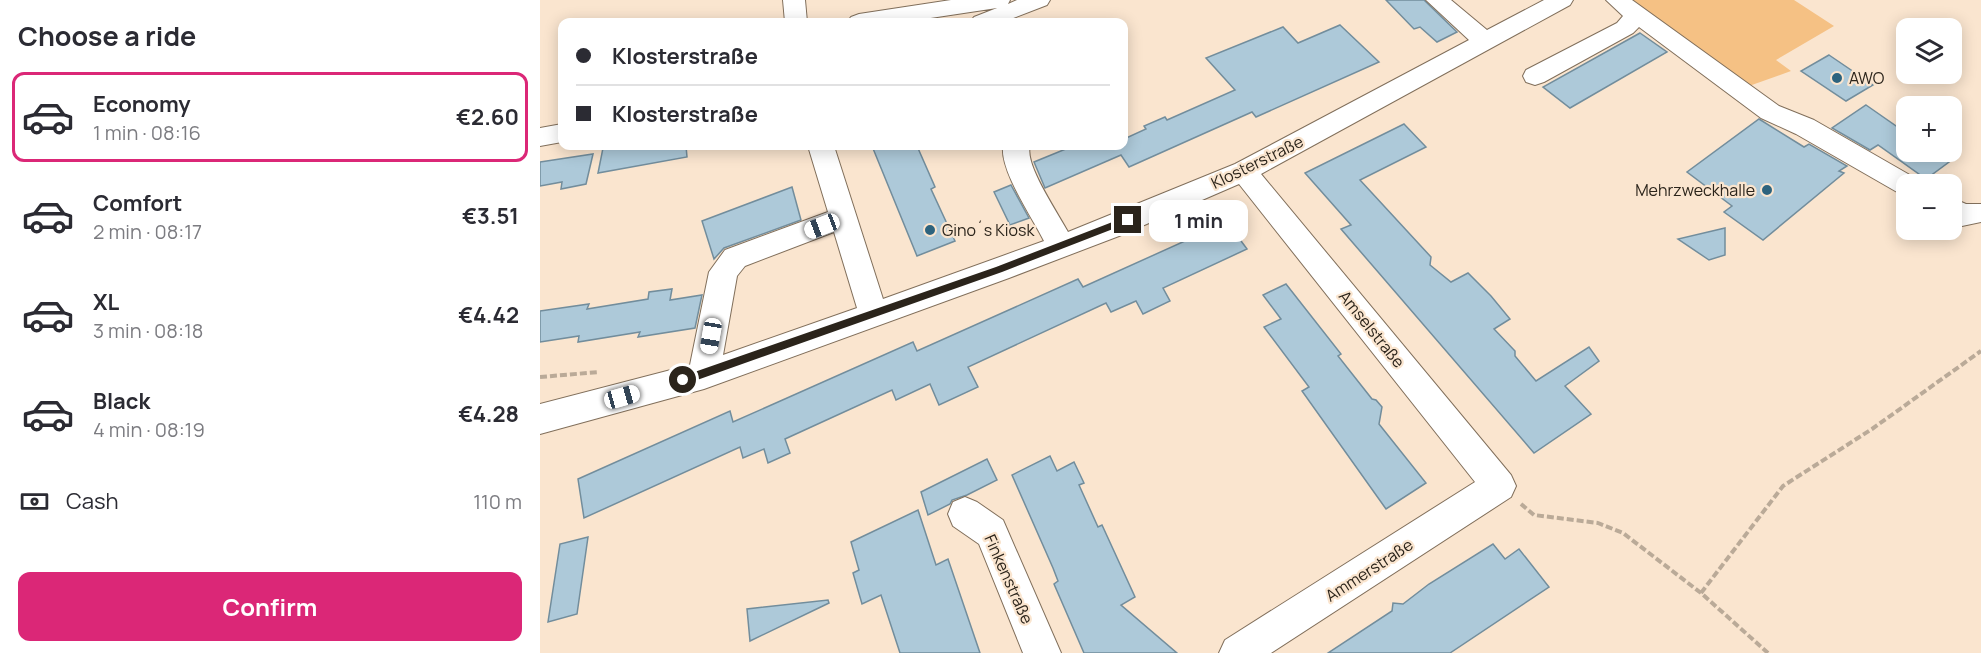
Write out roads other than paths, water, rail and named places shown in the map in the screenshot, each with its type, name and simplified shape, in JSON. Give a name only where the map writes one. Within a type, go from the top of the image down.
[{"type":"street","points":[[794,0],[796,18]]},
{"type":"street","points":[[879,18],[942,5],[999,0]]},
{"type":"street","points":[[994,18],[1028,6],[1038,0]]},
{"type":"street","points":[[1437,0],[1486,42]]},
{"type":"street","name":"Klosterstraße","points":[[540,419],[704,375],[1061,246],[1244,171],[1562,0]]},
{"type":"street","points":[[1535,76],[1625,28],[1627,7]]},
{"type":"street","points":[[1627,7],[1770,112],[1805,127],[1896,179]]},
{"type":"street","points":[[540,137],[558,134]]},
{"type":"street","points":[[822,150],[873,313]]},
{"type":"street","points":[[1015,150],[1020,174],[1034,193],[1061,246]]},
{"type":"street","name":"Amselstraße","points":[[1244,171],[1499,486]]},
{"type":"street","points":[[704,375],[723,272],[727,265],[735,258],[844,218]]},
{"type":"street","name":"Ammerstraße","points":[[1238,653],[1499,486]]},
{"type":"street","name":"Finkenstraße","points":[[965,514],[991,532],[1042,653]]},
{"type":"place","name":"AWO","points":[[1837,78]]},
{"type":"place","name":"Mehrzweckhalle","points":[[1767,190]]},
{"type":"place","name":"Gino´s Kiosk","points":[[930,230]]}]
